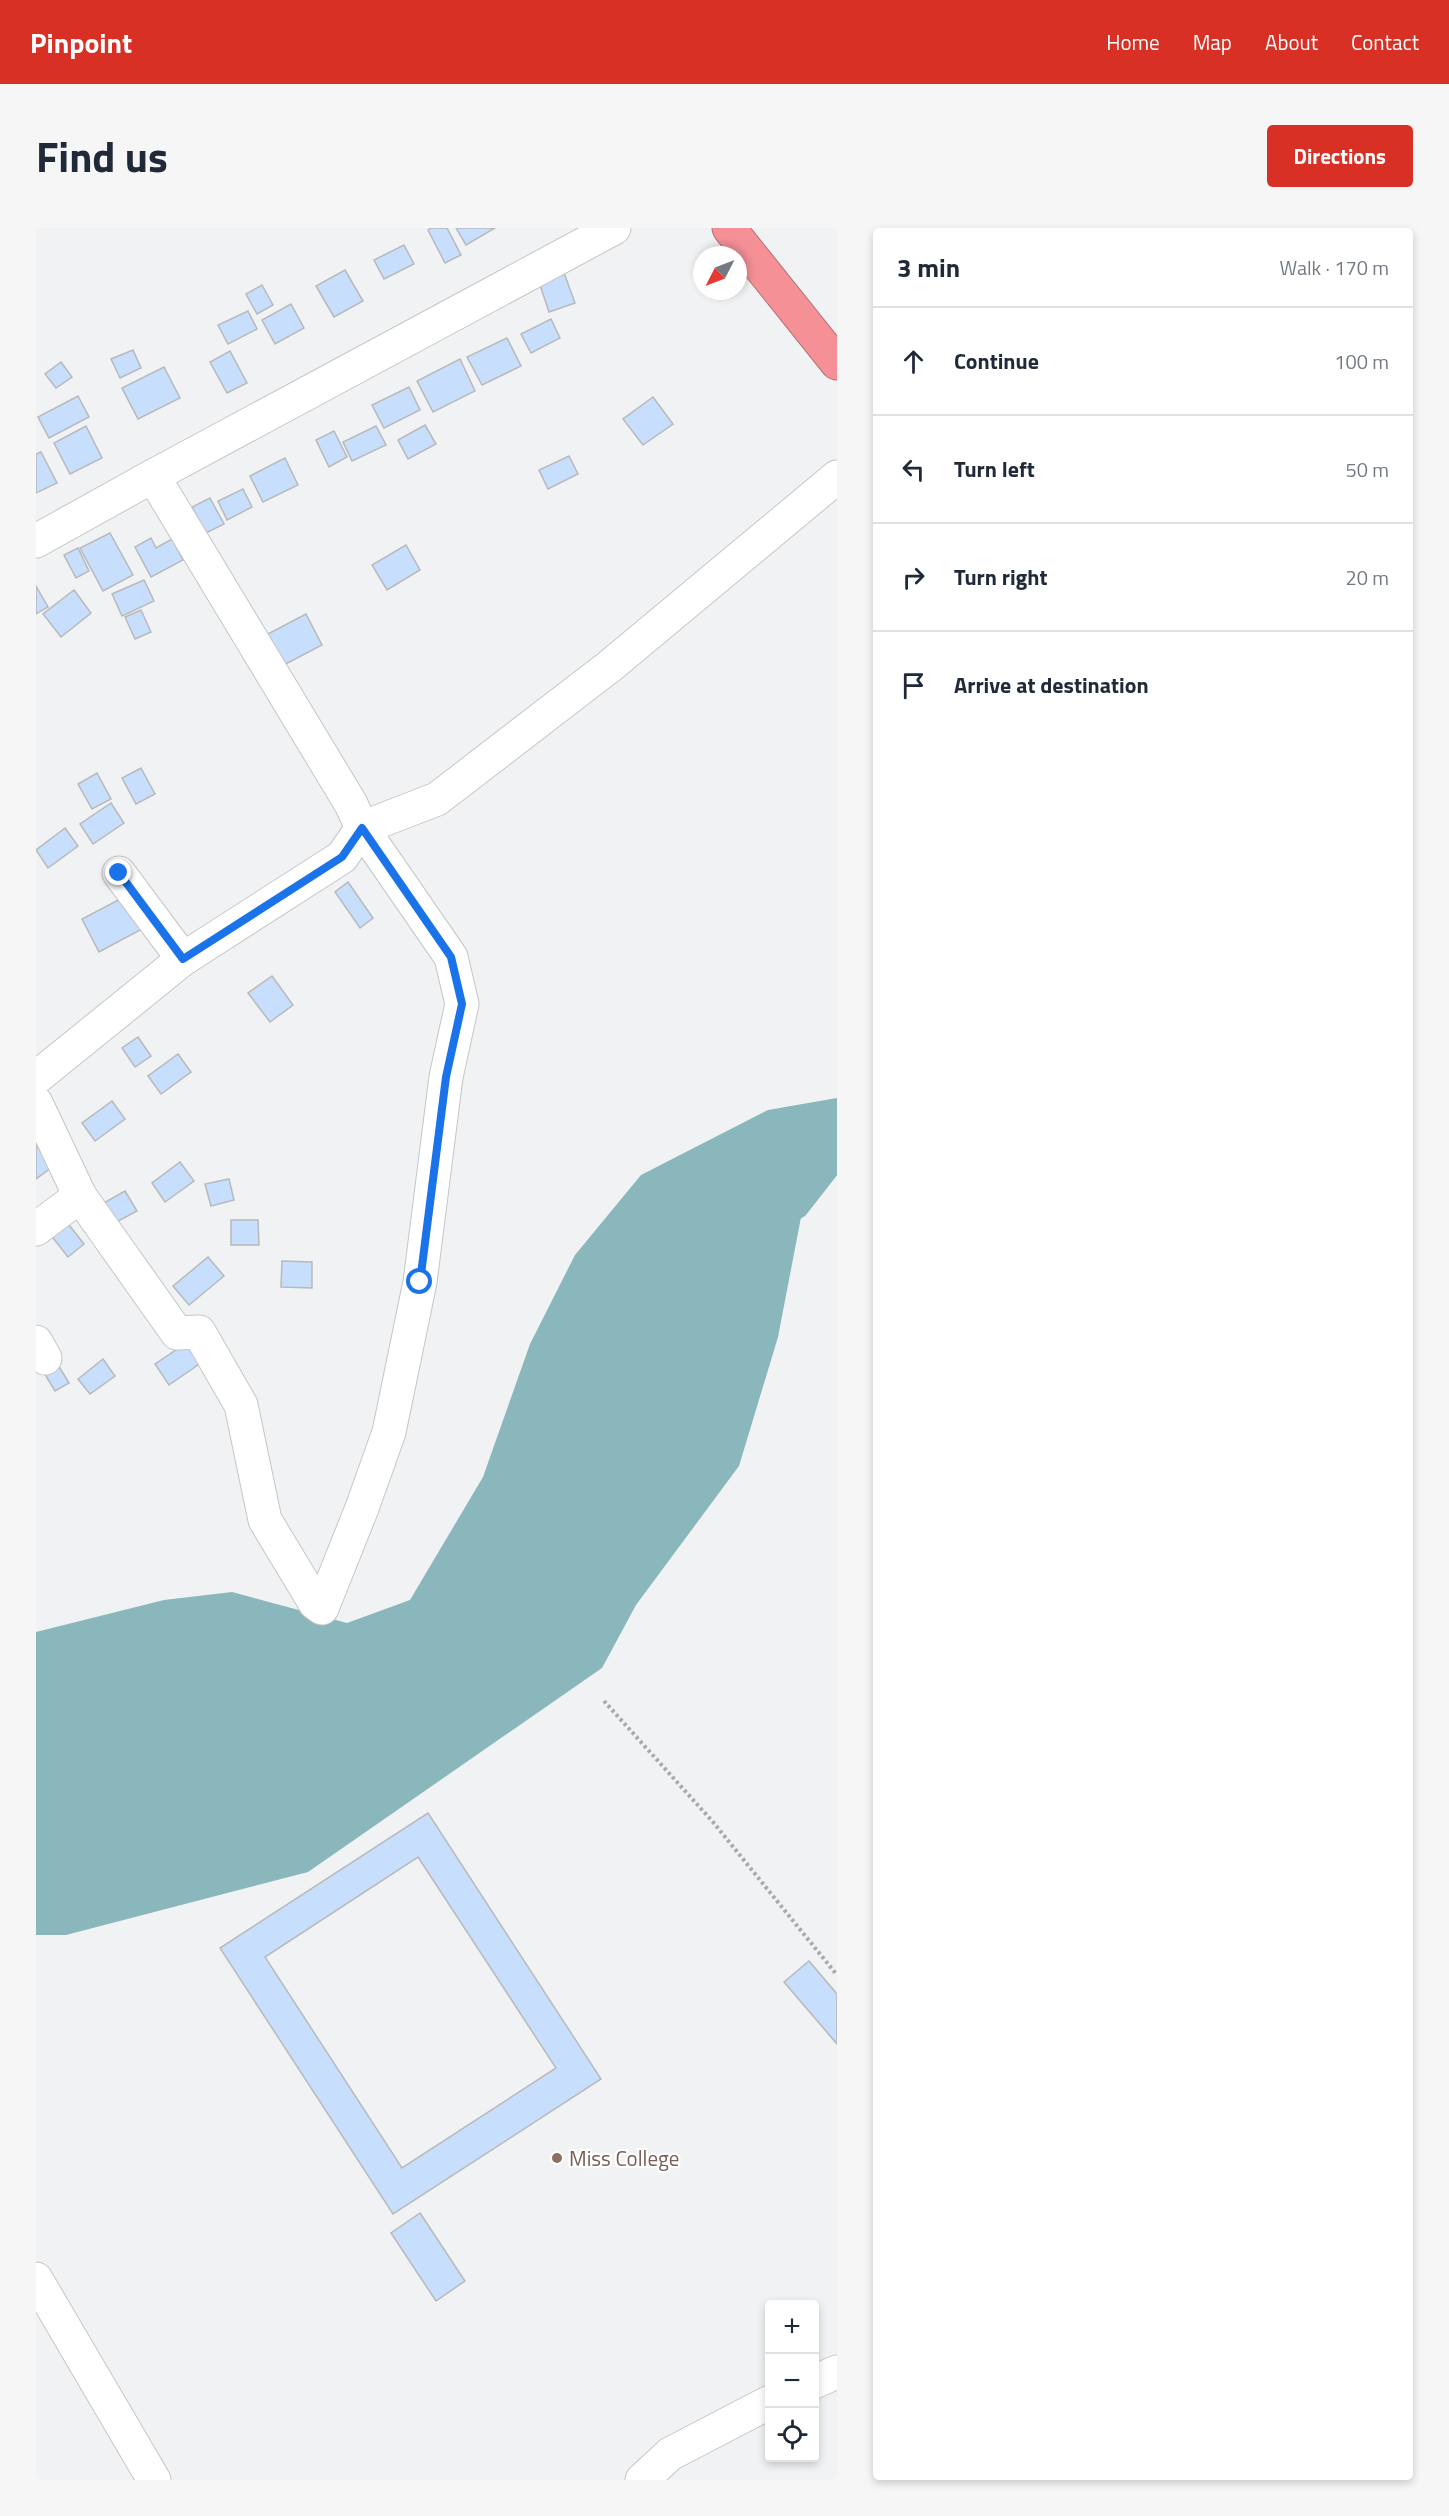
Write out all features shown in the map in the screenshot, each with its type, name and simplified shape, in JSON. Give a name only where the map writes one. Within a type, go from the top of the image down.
[{"type":"highway","points":[[729,228],[837,363]]},
{"type":"street","points":[[36,541],[614,228]]},
{"type":"street","points":[[36,1103],[80,1196],[177,1333],[199,1332],[241,1405],[266,1520],[315,1603],[321,1608],[362,1508],[388,1432],[420,1282],[446,1077],[462,1004],[451,957],[362,828],[351,804],[153,476]]},
{"type":"street","points":[[36,1078],[183,959],[342,857],[362,828],[437,799],[610,666],[837,477]]},
{"type":"street","points":[[119,873],[183,959]]},
{"type":"street","points":[[36,1230],[80,1196]]},
{"type":"street","points":[[36,2279],[154,2480]]},
{"type":"street","points":[[819,2380],[837,2372]]},
{"type":"street","points":[[642,2480],[670,2454],[765,2405]]},
{"type":"path","points":[[604,1701],[712,1822],[837,1975]]},
{"type":"water","points":[[837,1098],[837,1167],[802,1212],[778,1337],[739,1466],[636,1605],[602,1668],[308,1872],[66,1935],[36,1935],[36,1632],[164,1600],[232,1592],[347,1623],[410,1600],[483,1477],[530,1344],[575,1255],[641,1175],[768,1110]]},
{"type":"building","points":[[447,228],[461,255],[445,263],[428,230]]},
{"type":"building","points":[[456,228],[495,228],[466,245]]},
{"type":"building","points":[[404,245],[414,264],[384,279],[374,260]]},
{"type":"building","points":[[345,270],[363,301],[334,317],[316,286]]},
{"type":"building","points":[[563,270],[575,303],[549,312],[538,279]]},
{"type":"building","points":[[262,285],[273,305],[257,314],[246,294]]},
{"type":"building","points":[[291,304],[304,328],[275,344],[262,320]]},
{"type":"building","points":[[248,311],[257,329],[228,344],[218,325]]},
{"type":"building","points":[[551,319],[560,338],[531,353],[521,334]]},
{"type":"building","points":[[507,338],[521,366],[482,385],[467,357]]},
{"type":"building","points":[[133,350],[141,368],[120,378],[111,359]]},
{"type":"building","points":[[230,351],[247,383],[227,393],[210,362]]},
{"type":"building","points":[[460,359],[475,391],[433,412],[417,381]]},
{"type":"building","points":[[61,362],[72,377],[56,388],[45,374]]},
{"type":"building","points":[[164,367],[180,398],[138,419],[122,388]]},
{"type":"building","points":[[409,387],[420,410],[384,428],[372,405]]},
{"type":"building","points":[[78,396],[89,417],[49,438],[38,417]]},
{"type":"building","points":[[653,397],[673,424],[643,445],[623,419]]},
{"type":"building","points":[[425,425],[436,444],[408,459],[398,440]]},
{"type":"building","points":[[86,426],[102,458],[70,474],[54,443]]},
{"type":"building","points":[[376,426],[386,445],[352,461],[343,442]]},
{"type":"building","points":[[334,431],[347,457],[329,467],[316,440]]},
{"type":"building","points":[[41,452],[57,483],[36,493],[36,454]]},
{"type":"building","points":[[569,456],[578,474],[548,489],[539,470]]},
{"type":"building","points":[[285,458],[298,485],[263,502],[250,476]]},
{"type":"building","points":[[243,489],[252,507],[227,520],[218,501]]},
{"type":"building","points":[[210,498],[224,524],[206,533],[192,507]]},
{"type":"building","points":[[110,533],[133,575],[103,591],[80,548]]},
{"type":"building","points":[[151,538],[156,548],[172,539],[183,560],[151,577],[135,547]]},
{"type":"building","points":[[406,545],[420,570],[387,590],[372,565]]},
{"type":"building","points":[[78,548],[89,571],[76,578],[64,555]]},
{"type":"building","points":[[144,580],[154,601],[122,616],[112,594]]},
{"type":"building","points":[[36,586],[48,607],[36,614]]},
{"type":"building","points":[[74,590],[91,613],[61,637],[43,614]]},
{"type":"building","points":[[141,610],[151,632],[135,639],[125,617]]},
{"type":"building","points":[[306,614],[322,645],[280,667],[264,636]]},
{"type":"building","points":[[141,768],[155,794],[136,804],[122,778]]},
{"type":"building","points":[[97,773],[111,799],[92,809],[78,784]]},
{"type":"building","points":[[111,803],[124,823],[93,844],[80,824]]},
{"type":"building","points":[[65,828],[78,846],[48,868],[36,850]]},
{"type":"building","points":[[348,882],[373,918],[360,928],[335,892]]},
{"type":"building","points":[[124,897],[142,929],[99,952],[82,919]]},
{"type":"building","points":[[272,976],[293,1005],[270,1022],[248,993]]},
{"type":"building","points":[[138,1037],[151,1056],[135,1067],[122,1048]]},
{"type":"building","points":[[178,1054],[191,1072],[161,1094],[148,1076]]},
{"type":"building","points":[[112,1101],[125,1119],[95,1141],[82,1123]]},
{"type":"building","points":[[36,1145],[52,1167],[36,1179]]},
{"type":"building","points":[[180,1162],[194,1181],[165,1202],[152,1183]]},
{"type":"building","points":[[229,1179],[234,1200],[211,1206],[205,1184]]},
{"type":"building","points":[[125,1191],[137,1211],[111,1225],[100,1205]]},
{"type":"building","points":[[62,1216],[84,1244],[68,1257],[46,1229]]},
{"type":"building","points":[[231,1220],[258,1220],[259,1245],[231,1245]]},
{"type":"building","points":[[208,1257],[224,1276],[189,1305],[173,1286]]},
{"type":"building","points":[[282,1261],[312,1262],[312,1288],[281,1287]]},
{"type":"building","points":[[191,1340],[205,1360],[169,1385],[155,1364]]},
{"type":"building","points":[[52,1355],[69,1383],[55,1391],[38,1363]]},
{"type":"building","points":[[103,1359],[115,1376],[90,1394],[78,1379]]},
{"type":"building","points":[[428,1813],[601,2079],[393,2214],[220,1948]],"holes":[[[418,1857],[556,2068],[402,2168],[265,1957]]]},
{"type":"building","points":[[809,1961],[837,1994],[837,2044],[784,1982]]},
{"type":"building","points":[[420,2213],[465,2281],[436,2301],[391,2233]]},
{"type":"waterway","points":[[792,1218],[802,1212],[837,1167]]},
{"type":"place","name":"Miss College","points":[[557,2158]]},
{"type":"route","points":[[119,873],[183,959],[342,857],[362,828],[451,957],[462,1004],[446,1077],[420,1282]]}]
